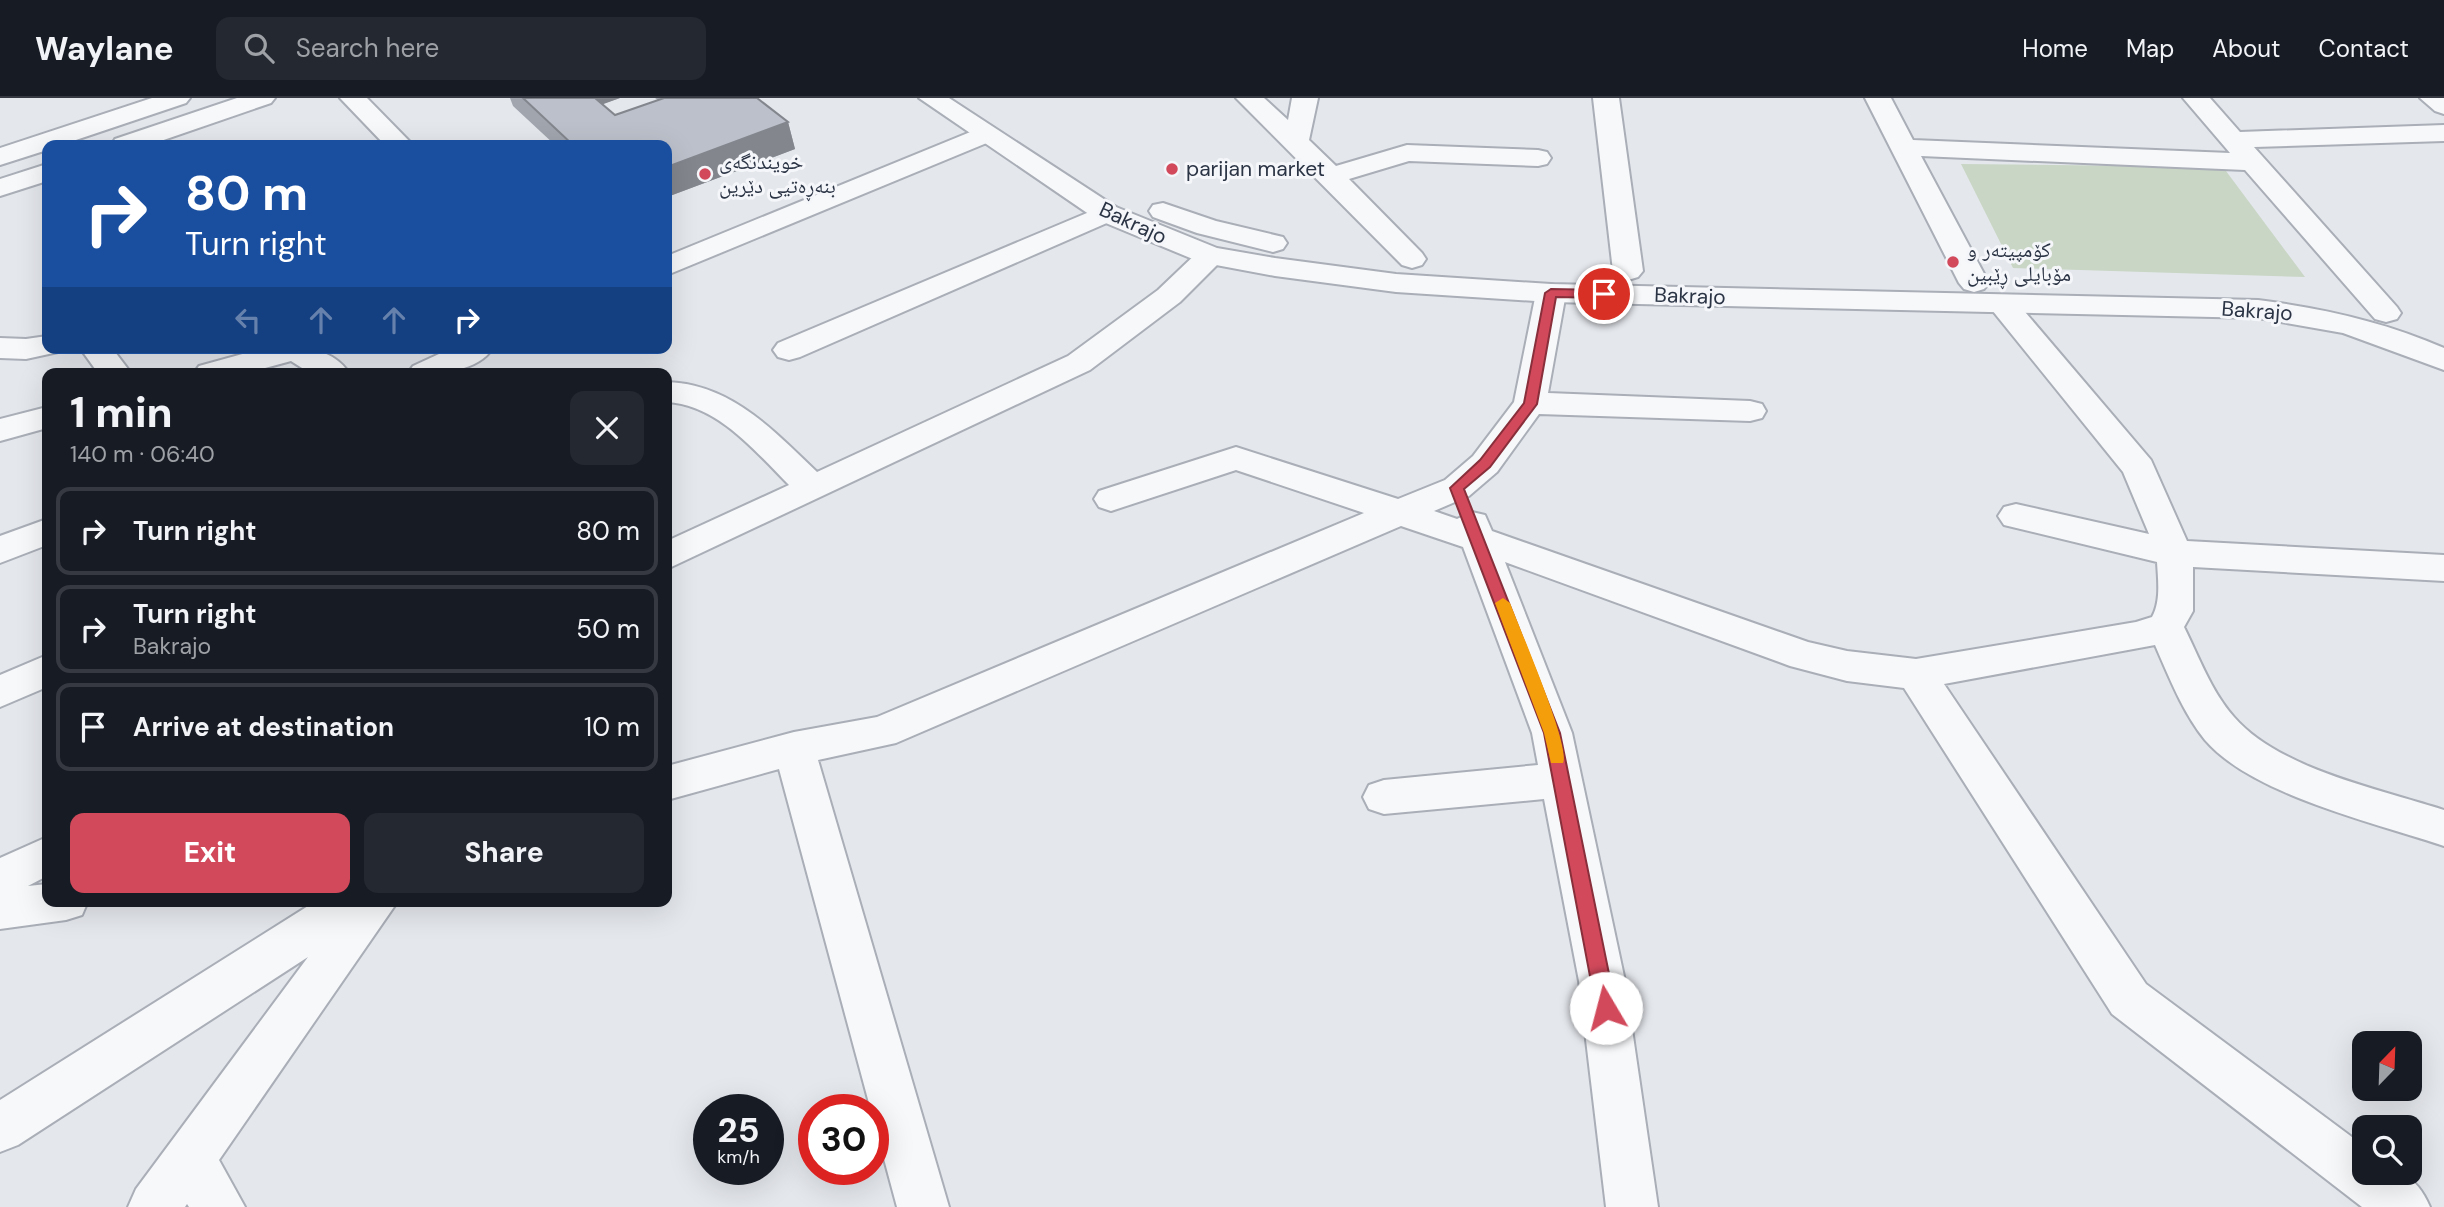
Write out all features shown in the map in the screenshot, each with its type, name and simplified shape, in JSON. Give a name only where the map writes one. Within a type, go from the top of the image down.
[{"type":"street","points":[[51,140],[177,98]]},
{"type":"street","points":[[139,140],[262,98]]},
{"type":"street","points":[[353,98],[395,140]]},
{"type":"street","name":"Bakrajo","points":[[932,98],[1106,213],[1210,256],[1396,283],[1551,293],[2258,309],[2314,316],[2376,332],[2444,360]]},
{"type":"street","name":"Bakrajo","points":[[977,98],[1119,190],[1165,211],[1258,241],[1315,250],[1412,259],[1629,271],[2220,292],[2386,313],[2444,334]]},
{"type":"street","points":[[1249,98],[1296,141],[1412,259]]},
{"type":"street","points":[[1296,141],[1305,98]]},
{"type":"street","points":[[1606,98],[1629,271]]},
{"type":"street","points":[[1878,98],[1973,284]]},
{"type":"street","points":[[2196,98],[2386,313]]},
{"type":"street","points":[[2433,98],[2444,106]]},
{"type":"street","points":[[2234,140],[2444,133]]},
{"type":"street","points":[[672,264],[985,134]]},
{"type":"street","points":[[0,157],[42,143]]},
{"type":"street","points":[[1903,147],[2252,162]]},
{"type":"street","points":[[1331,176],[1407,153],[1538,158]]},
{"type":"street","points":[[0,188],[42,174]]},
{"type":"street","points":[[789,351],[1106,213]]},
{"type":"street","points":[[672,554],[1079,363],[1169,296],[1210,256]]},
{"type":"street","points":[[672,782],[794,748],[882,732],[1402,514],[1457,488],[1485,464],[1530,404],[1551,293]]},
{"type":"street","points":[[1111,499],[1236,458],[1478,539],[1804,656],[1847,666],[1916,674],[2138,636],[2165,627],[2174,611],[2177,588],[2174,553],[2139,468],[2003,305]]},
{"type":"street","points":[[0,348],[26,349],[42,346]]},
{"type":"street","points":[[100,354],[112,368]]},
{"type":"street","points":[[227,368],[276,354]]},
{"type":"street","points":[[301,354],[325,368]]},
{"type":"street","points":[[435,368],[465,354]]},
{"type":"street","points":[[672,393],[698,396],[720,404],[813,488]]},
{"type":"street","points":[[1530,404],[1750,411]]},
{"type":"street","points":[[0,430],[42,418]]},
{"type":"street","points":[[1457,488],[1552,733],[1602,981],[1632,1207]]},
{"type":"street","points":[[2017,516],[2174,553],[2444,568]]},
{"type":"street","points":[[0,550],[42,533]]},
{"type":"street","points":[[2165,627],[2212,716],[2237,745],[2284,773],[2444,828]]},
{"type":"street","points":[[0,692],[42,672]]},
{"type":"street","points":[[1916,674],[2129,999],[2404,1207]]},
{"type":"street","points":[[794,748],[923,1207]]},
{"type":"street","points":[[1384,797],[1562,780]]},
{"type":"street","points":[[0,879],[42,858]]},
{"type":"street","points":[[0,909],[42,904]]},
{"type":"street","points":[[0,1128],[328,920],[361,907]]},
{"type":"street","points":[[154,1207],[189,1160],[328,920]]},
{"type":"street","points":[[189,1160],[219,1207]]},
{"type":"green space","points":[[1961,164],[2223,167],[2305,277],[2013,268]]},
{"type":"building","points":[[523,98],[595,98],[615,115],[664,98],[757,98],[788,122],[672,165],[672,140],[568,140]]},
{"type":"slow traffic","points":[[1503,603],[1552,733],[1557,758]]},
{"type":"place","name":"parijan market","points":[[1172,169]]},
{"type":"place","name":"خویندنگەی بنەڕەتیی دێرین","points":[[705,174]]},
{"type":"place","name":"کۆمپیتەر و مۆبایلی ڕێبین","points":[[1953,262]]},
{"type":"route","points":[[1604,294],[1551,293],[1530,404],[1485,464],[1457,488],[1552,733],[1606,1008]]}]
